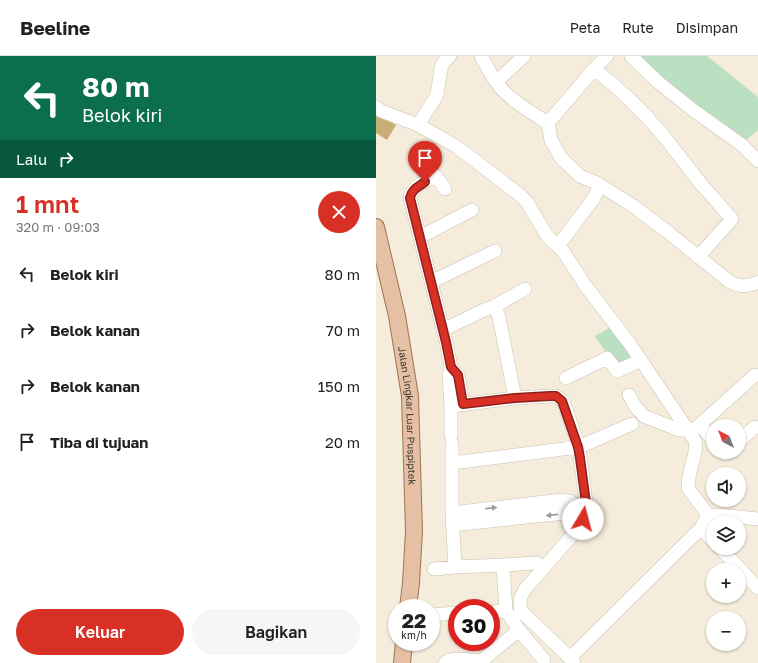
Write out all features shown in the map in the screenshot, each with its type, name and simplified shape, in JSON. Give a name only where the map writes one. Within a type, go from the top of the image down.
[{"type":"main road","name":"Jalan Lingkar Luar Puspiptek","points":[[376,226],[397,316],[410,396],[414,531],[412,583],[409,599]]},
{"type":"main road","points":[[402,663],[403,651]]},
{"type":"street","points":[[418,125],[437,95],[441,68],[443,63],[450,56]]},
{"type":"street","points":[[482,56],[496,82],[507,94],[532,114],[548,123]]},
{"type":"street","points":[[496,82],[524,56]]},
{"type":"street","points":[[548,123],[607,56]]},
{"type":"street","points":[[631,56],[658,82],[693,110],[742,145],[758,161]]},
{"type":"street","points":[[594,69],[640,109],[732,219],[698,257]]},
{"type":"street","points":[[376,107],[380,111],[418,125],[457,147],[521,196],[527,202],[547,236],[563,250],[585,286],[641,360],[694,427],[706,435]]},
{"type":"street","points":[[548,123],[551,140],[561,158],[580,176],[596,183],[633,206],[669,233],[726,280],[736,285],[743,286],[758,282]]},
{"type":"street","points":[[445,189],[436,176],[414,189],[410,198],[443,330],[451,367],[449,376],[457,405],[452,440],[452,519],[455,568]]},
{"type":"street","points":[[558,246],[594,198],[597,190],[596,183]]},
{"type":"street","points":[[420,237],[472,210]]},
{"type":"street","points":[[431,282],[495,250]]},
{"type":"street","points":[[443,330],[495,306],[525,289]]},
{"type":"street","points":[[495,306],[499,317],[515,398]]},
{"type":"street","points":[[566,378],[607,358],[617,371],[641,360]]},
{"type":"street","points":[[629,395],[635,406],[644,416],[679,430],[694,427],[755,376]]},
{"type":"street","points":[[457,405],[515,398],[550,396],[556,396],[562,401],[578,447],[586,503],[583,519],[576,531],[526,588],[521,596],[520,603],[521,611],[572,661],[701,528],[706,519]]},
{"type":"street","points":[[452,463],[578,447],[632,424]]},
{"type":"street","points":[[694,427],[694,438],[696,445],[689,474],[688,488],[708,515],[727,515]]},
{"type":"street","points":[[746,435],[755,427]]},
{"type":"street","points":[[562,500],[573,504],[571,510],[565,513],[452,519],[562,500]]},
{"type":"street","points":[[746,517],[758,519]]},
{"type":"street","points":[[701,528],[706,533]]},
{"type":"street","points":[[727,555],[758,588]]},
{"type":"street","points":[[434,569],[537,563]]},
{"type":"street","points":[[503,565],[506,611],[519,630],[544,660],[544,663]]},
{"type":"street","points":[[500,611],[506,611]]},
{"type":"street","points":[[445,663],[453,659],[480,662],[519,630]]},
{"type":"green space","points":[[634,56],[707,56],[758,97],[758,130],[738,147]]},
{"type":"green space","points":[[611,327],[635,359],[617,368],[595,336]]},
{"type":"building","points":[[377,114],[396,125],[387,140],[376,133]]},
{"type":"route","points":[[425,182],[414,189],[410,198],[451,367],[458,375],[463,404],[515,398],[550,396],[556,396],[562,401],[578,447],[580,458],[586,503],[583,519]]}]
